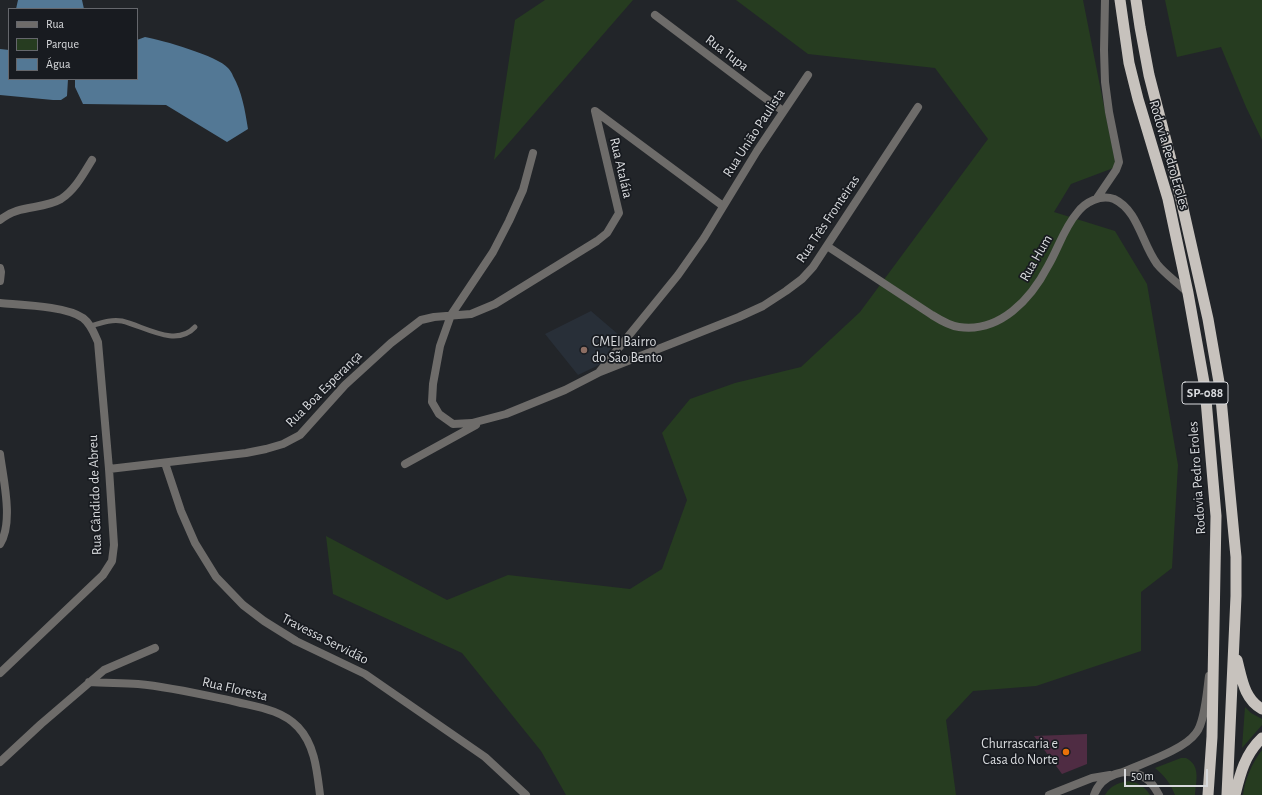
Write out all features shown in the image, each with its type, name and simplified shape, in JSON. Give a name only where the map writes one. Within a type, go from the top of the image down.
[{"type":"highway","name":"Rodovia Pedro Eroles","points":[[1120,0],[1129,63],[1138,100],[1168,200],[1188,293],[1205,388],[1216,516],[1212,737],[1208,795]]},
{"type":"highway","name":"Rodovia Pedro Eroles","points":[[1136,0],[1148,75],[1180,195],[1208,319],[1220,388],[1236,557],[1234,648],[1226,795]]},
{"type":"highway","points":[[1234,648],[1245,693],[1252,703],[1262,709]]},
{"type":"highway","points":[[1235,795],[1248,754],[1262,738]]},
{"type":"street","points":[[1105,0],[1104,82],[1119,162],[1116,170],[1098,198],[1113,199],[1125,206],[1136,222],[1146,245],[1157,264],[1188,293]]},
{"type":"street","name":"Rua Tupa","points":[[655,15],[760,96],[783,111]]},
{"type":"street","name":"Rua União Paulista","points":[[724,206],[757,151],[808,75]]},
{"type":"street","name":"Rua Três Fronteiras","points":[[533,153],[522,190],[493,252],[451,315],[440,346],[433,384],[432,402],[439,414],[453,424],[472,423],[485,420],[537,402],[565,390],[600,372],[718,326],[762,306],[786,291],[802,279],[813,266],[918,106]]},
{"type":"street","name":"Rua Ataláia","points":[[451,315],[471,314],[495,304],[597,241],[607,233],[619,213],[595,111],[724,206]]},
{"type":"street","points":[[0,220],[8,213],[53,202],[62,198],[76,184],[92,160]]},
{"type":"street","name":"Rua Hum","points":[[827,246],[945,322],[958,327],[982,326],[1000,320],[1017,308],[1037,286],[1077,213],[1088,203],[1098,198]]},
{"type":"street","name":"Rua Três Fronteiras","points":[[600,372],[678,275],[724,206]]},
{"type":"street","points":[[0,268],[0,281]]},
{"type":"street","points":[[0,303],[59,309],[84,318],[91,326]]},
{"type":"street","name":"Rua Boa Esperança","points":[[109,469],[246,453],[266,449],[288,441],[300,435],[345,385],[391,343],[421,320],[451,315]]},
{"type":"street","name":"Rua Cândido de Abreu","points":[[0,673],[103,575],[112,561],[114,545],[98,342],[91,326]]},
{"type":"street","points":[[405,464],[485,420]]},
{"type":"street","points":[[0,454],[7,508],[6,526],[0,544]]},
{"type":"street","name":"Travessa Servidão","points":[[165,463],[181,511],[195,543],[216,577],[243,605],[264,621],[296,640],[365,674],[485,757],[526,795]]},
{"type":"street","points":[[1049,795],[1092,778],[1123,772],[1177,748],[1190,740],[1197,732],[1202,720],[1214,647]]},
{"type":"street","points":[[0,762],[41,724],[104,670],[155,648]]},
{"type":"street","name":"Rua Floresta","points":[[89,682],[138,684],[194,692],[270,710],[288,718],[298,727],[309,741],[315,761],[320,795]]},
{"type":"street","points":[[1123,772],[1134,773],[1145,778],[1153,785],[1159,795]]},
{"type":"street","points":[[1094,795],[1103,781],[1112,775]]},
{"type":"lane","points":[[91,326],[108,321],[121,321],[150,331],[177,337],[184,335],[195,327]]},
{"type":"shaded area","name":"CMEI Bairro do São Bento","points":[[591,311],[619,335],[601,364],[578,375],[545,334]]},
{"type":"green space","points":[[545,0],[633,0],[494,160],[515,20]]},
{"type":"green space","points":[[736,0],[1083,0],[1116,167],[1071,184],[1054,212],[1115,231],[1147,284],[1178,465],[1172,568],[1141,592],[1141,651],[1036,686],[973,691],[946,720],[956,795],[566,795],[541,751],[462,653],[333,594],[326,536],[447,600],[508,575],[630,589],[662,569],[687,500],[662,433],[690,399],[735,383],[801,367],[860,312],[988,139],[935,68],[808,54]]},
{"type":"green space","points":[[1165,0],[1262,0],[1262,140],[1246,107],[1221,47],[1177,57]]},
{"type":"green space","points":[[1245,707],[1251,713],[1262,719],[1262,725],[1242,748]]},
{"type":"green space","points":[[1262,750],[1262,795],[1243,795],[1245,783],[1250,771]]},
{"type":"green space","points":[[1181,758],[1186,758],[1191,761],[1196,769],[1197,779],[1195,795],[1175,795],[1167,780],[1155,768]]},
{"type":"green space","points":[[1131,781],[1142,786],[1150,795],[1105,795],[1116,785]]},
{"type":"water","points":[[18,0],[82,0],[84,8],[16,8]]},
{"type":"water","points":[[145,37],[164,41],[202,54],[222,63],[232,73],[236,82],[241,95],[248,129],[227,142],[166,105],[83,104],[75,87],[75,80],[138,80],[138,40]]},
{"type":"water","points":[[0,49],[8,50],[8,80],[68,80],[67,96],[61,100],[0,95]]},
{"type":"building","name":"Churrascaria e Casa do Norte","points":[[1087,734],[1087,764],[1062,774],[1034,736]]},
{"type":"place","name":"CMEI Bairro do São Bento","points":[[584,350]]},
{"type":"place","name":"Churrascaria e Casa do Norte","points":[[1066,752]]}]
